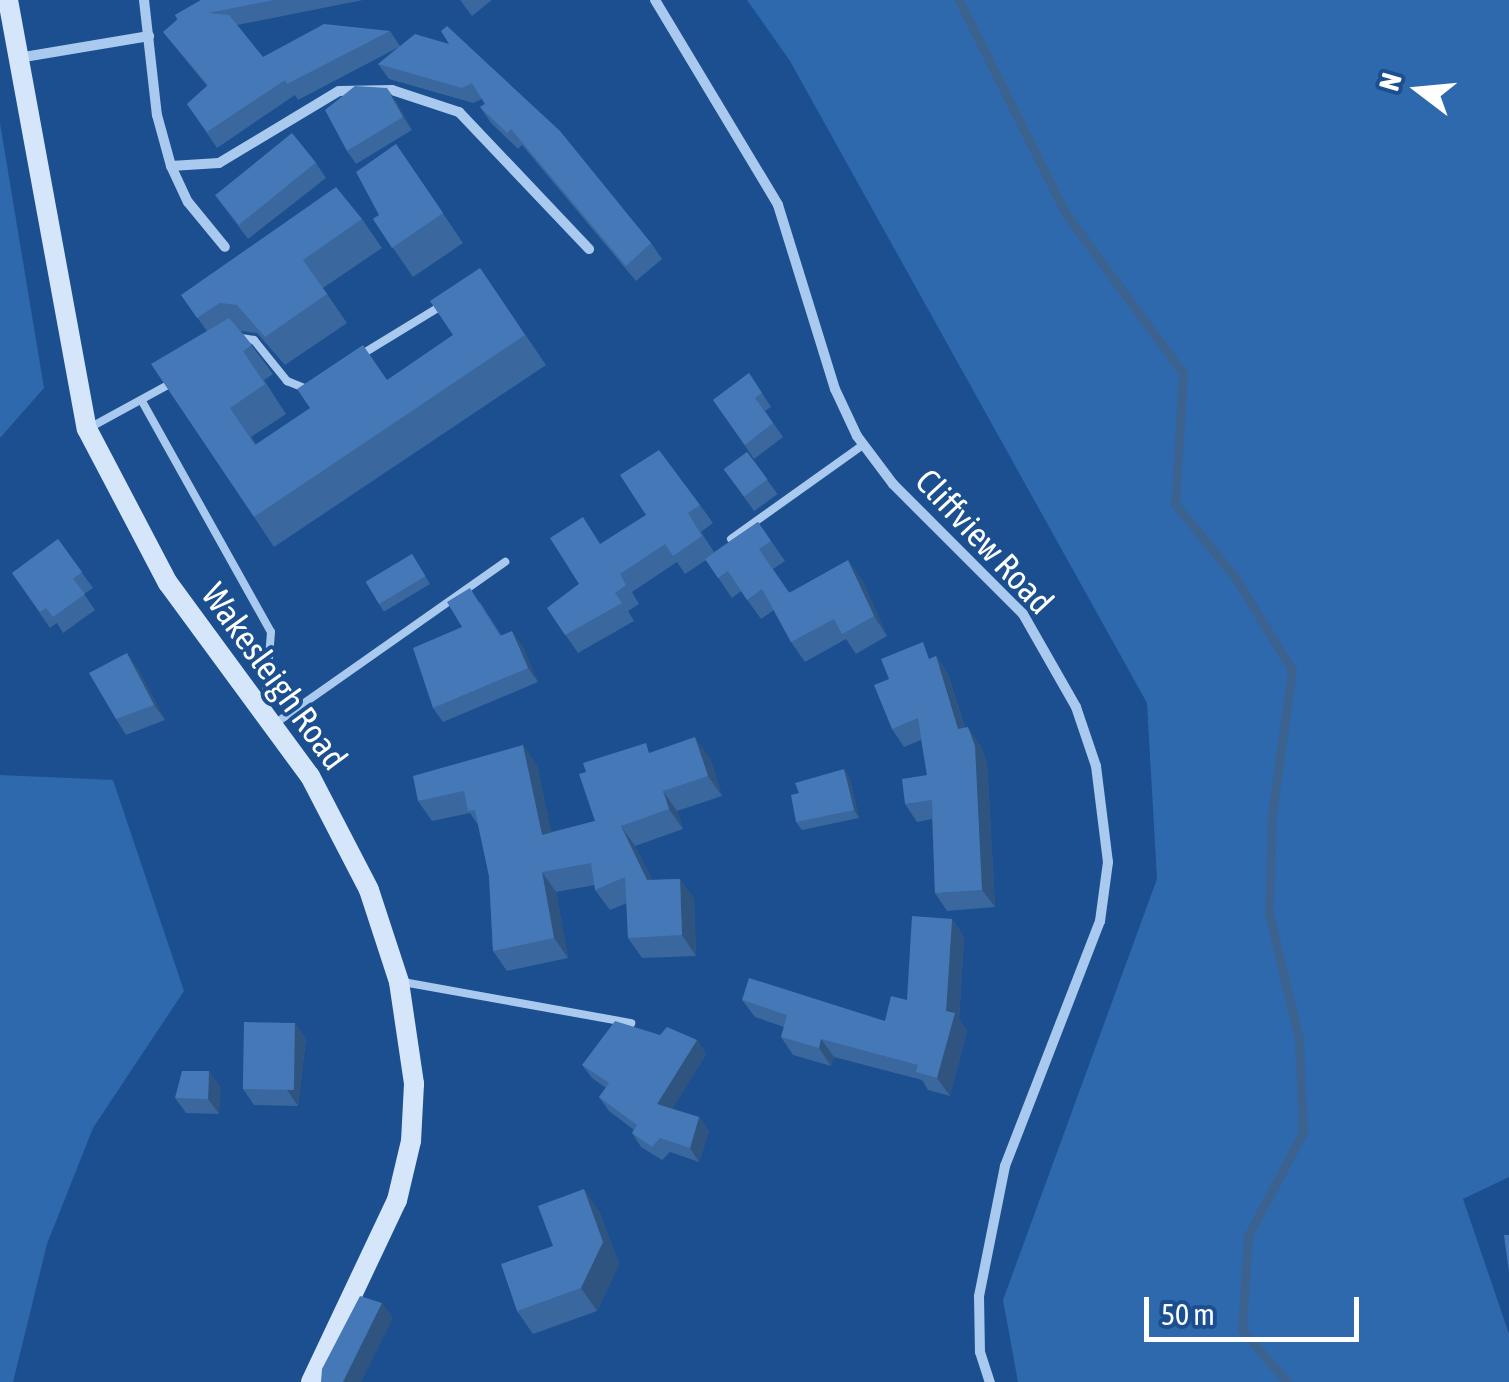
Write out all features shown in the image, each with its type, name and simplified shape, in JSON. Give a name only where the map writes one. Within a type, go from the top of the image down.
[{"type":"main road","name":"Wakesleigh Road","points":[[8,0],[86,428],[168,582],[310,776],[369,890],[398,982],[414,1084],[411,1141],[396,1200],[311,1382]]},
{"type":"street","points":[[156,0],[144,4],[156,115],[171,166],[188,202],[226,247]]},
{"type":"street","name":"Cliffview Road","points":[[655,0],[778,205],[835,388],[863,445],[939,533],[1023,614],[1052,657],[1076,707],[1106,814],[1100,921],[1005,1166],[989,1239],[979,1296],[980,1352],[990,1382]]},
{"type":"street","points":[[18,58],[149,36]]},
{"type":"street","points":[[171,166],[219,163],[339,91],[392,90],[459,112],[589,249]]},
{"type":"lane","points":[[342,367],[459,295]]},
{"type":"lane","points":[[230,342],[254,340],[287,382],[308,388]]},
{"type":"lane","points":[[86,428],[143,402],[187,372]]},
{"type":"lane","points":[[143,402],[272,632],[268,719]]},
{"type":"lane","points":[[731,540],[863,445]]},
{"type":"lane","points":[[268,719],[505,562]]},
{"type":"lane","points":[[398,982],[631,1024]]},
{"type":"shaded area","points":[[747,0],[1509,0],[1509,1177],[1463,1199],[1509,1334],[1509,1382],[1018,1382],[1003,1300],[1157,879],[1147,703],[790,61]]},
{"type":"shaded area","points":[[0,123],[44,388],[0,438]]},
{"type":"shaded area","points":[[0,775],[113,780],[184,991],[93,1128],[47,1244],[13,1382],[0,1382]]},
{"type":"building","points":[[201,0],[274,0],[208,13],[229,15],[263,57],[324,24],[390,31],[287,84],[285,80],[207,132],[187,104],[208,85],[163,32],[178,19],[175,15]]},
{"type":"building","points":[[447,26],[560,131],[651,243],[626,266],[511,129],[507,133],[480,107],[485,104],[472,83],[462,88],[378,64],[415,34],[449,44],[441,31]]},
{"type":"building","points":[[355,86],[387,88],[403,117],[347,151],[325,110]]},
{"type":"building","points":[[292,133],[316,163],[239,225],[215,195]]},
{"type":"building","points":[[396,144],[443,213],[392,248],[373,219],[379,215],[356,172]]},
{"type":"building","points":[[336,187],[362,219],[303,260],[327,294],[265,337],[237,305],[220,303],[197,318],[181,295]]},
{"type":"building","points":[[480,268],[525,335],[254,517],[151,364],[229,318],[252,345],[243,351],[265,384],[230,408],[255,445],[310,408],[297,389],[363,345],[387,380],[453,335],[430,301]]},
{"type":"building","points":[[749,373],[762,393],[755,398],[773,423],[745,445],[713,400]]},
{"type":"building","points":[[659,450],[700,505],[688,513],[702,536],[673,556],[665,544],[620,574],[626,585],[615,593],[622,603],[565,635],[547,608],[579,584],[550,538],[583,517],[600,544],[646,515],[620,475]]},
{"type":"building","points":[[747,452],[767,479],[744,497],[724,469]]},
{"type":"building","points":[[758,522],[771,541],[759,549],[789,593],[848,560],[874,616],[842,634],[834,619],[791,642],[762,589],[747,600],[728,571],[718,578],[705,559]]},
{"type":"building","points":[[58,539],[82,572],[73,579],[85,594],[53,617],[46,608],[40,612],[12,573]]},
{"type":"building","points":[[412,554],[425,576],[379,604],[366,582]]},
{"type":"building","points":[[470,588],[500,636],[512,631],[528,668],[433,708],[413,648],[462,627],[447,602]]},
{"type":"building","points":[[923,642],[929,659],[936,656],[958,729],[968,727],[975,746],[982,890],[935,893],[932,800],[905,804],[902,779],[927,775],[918,718],[892,729],[874,685],[889,679],[881,659]]},
{"type":"building","points":[[127,653],[154,705],[116,719],[89,673]]},
{"type":"building","points":[[695,737],[708,776],[663,791],[669,809],[621,826],[647,880],[680,879],[682,935],[628,938],[625,877],[595,890],[591,863],[542,872],[554,938],[493,951],[489,876],[475,810],[468,811],[464,791],[418,801],[413,776],[523,745],[542,835],[595,821],[579,774],[586,772],[583,763],[646,743],[649,753]]},
{"type":"building","points":[[844,769],[854,810],[796,822],[791,795],[799,793],[795,783]]},
{"type":"building","points":[[912,916],[952,919],[946,1011],[955,1013],[937,1078],[916,1072],[918,1065],[821,1039],[819,1048],[781,1037],[787,1015],[742,1000],[749,978],[885,1021],[891,996],[907,1000]]},
{"type":"building","points":[[615,1021],[660,1035],[667,1027],[697,1040],[657,1104],[699,1117],[690,1148],[660,1138],[652,1147],[632,1133],[637,1125],[599,1097],[609,1083],[582,1065]]},
{"type":"building","points":[[244,1022],[295,1023],[294,1090],[243,1089]]},
{"type":"building","points":[[182,1071],[209,1071],[208,1099],[175,1098]]},
{"type":"building","points":[[584,1189],[603,1242],[581,1288],[517,1311],[501,1264],[553,1246],[538,1206]]},
{"type":"building","points":[[1504,1235],[1509,1235],[1509,1272]]},
{"type":"building","points":[[360,1296],[382,1303],[343,1382],[321,1382],[322,1369]]},
{"type":"waterway","points":[[959,0],[1066,214],[1183,373],[1175,504],[1235,577],[1292,670],[1272,814],[1269,913],[1299,1040],[1303,1132],[1248,1236],[1242,1330],[1287,1382]]}]
